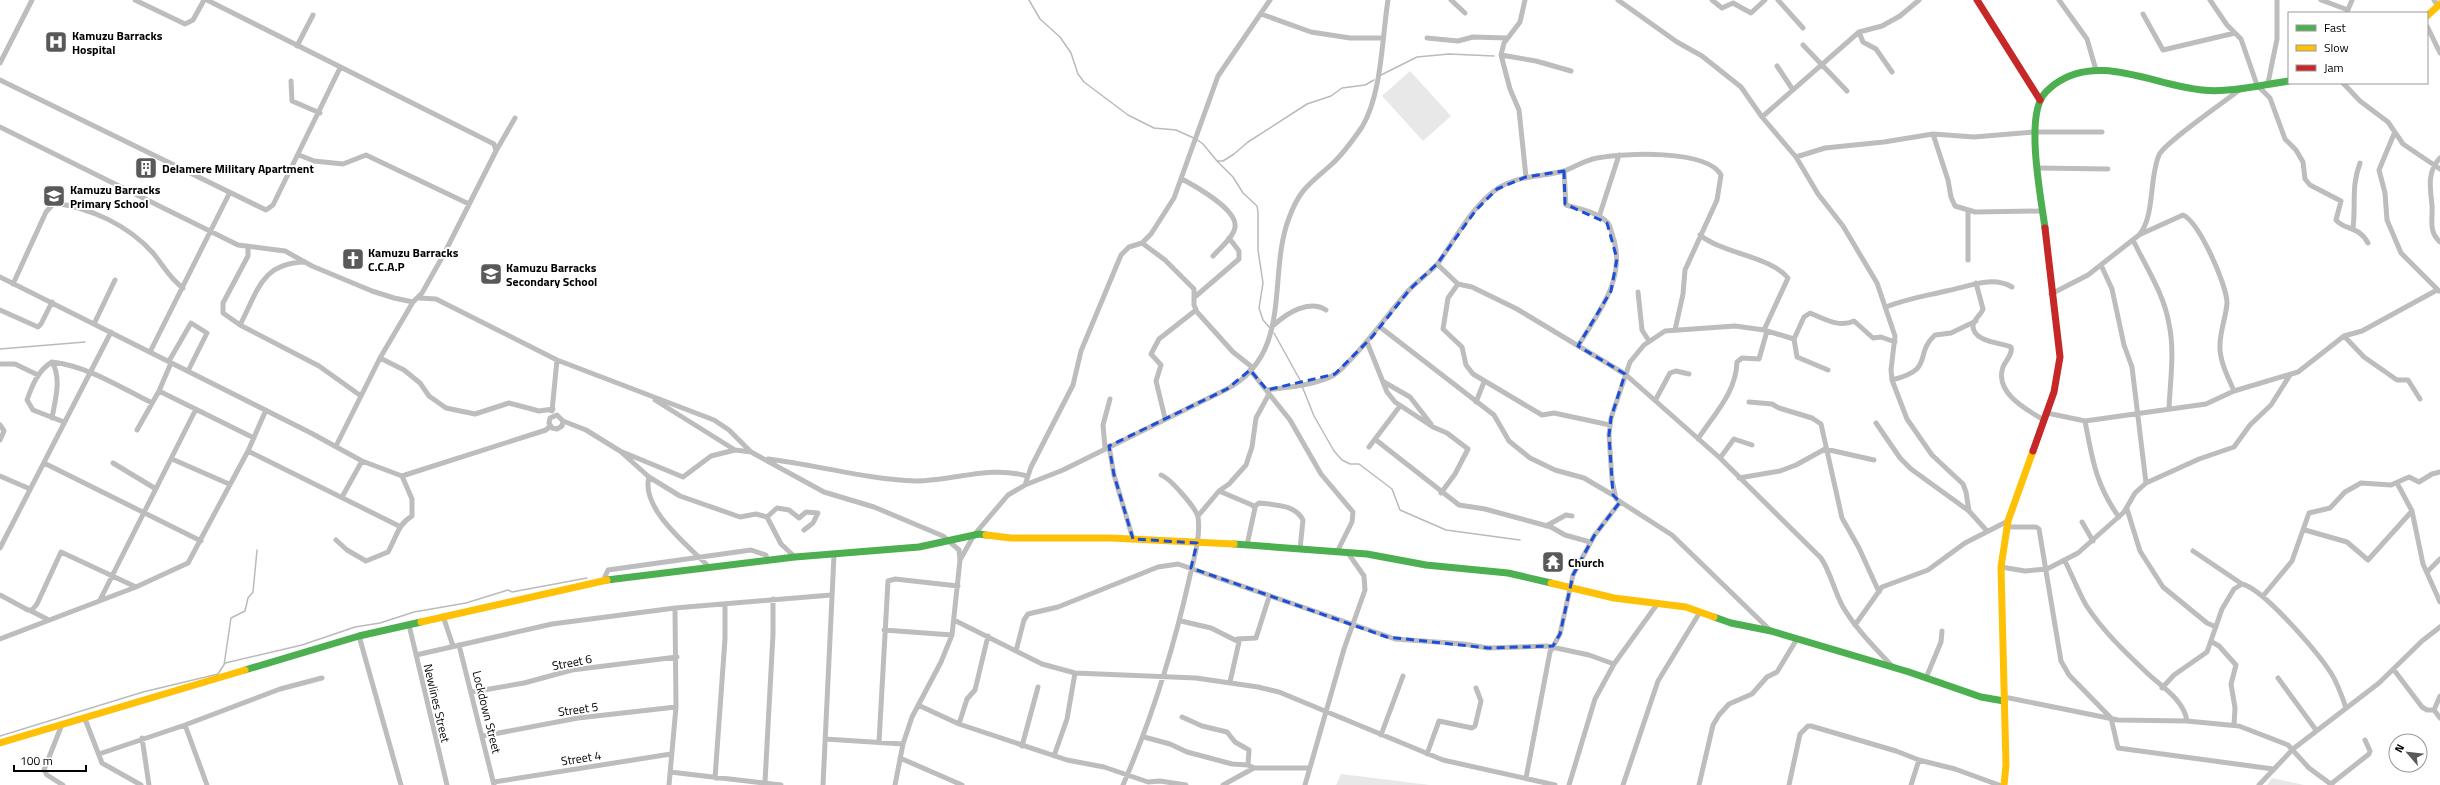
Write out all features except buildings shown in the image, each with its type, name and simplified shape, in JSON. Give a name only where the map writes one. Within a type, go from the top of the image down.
[{"type":"street","points":[[0,63],[32,0]]},
{"type":"street","points":[[135,0],[185,24],[193,20],[204,0]]},
{"type":"street","points":[[207,0],[340,68],[487,140],[494,144],[496,151]]},
{"type":"street","points":[[1025,485],[1027,476],[1073,385],[1081,351],[1121,255],[1129,247],[1142,243],[1161,220],[1174,198],[1218,76],[1270,0]]},
{"type":"street","points":[[960,560],[974,535],[1002,500],[1025,485],[1063,470],[1232,386],[1251,369],[1267,345],[1274,326],[1281,254],[1289,218],[1306,186],[1336,160],[1362,125],[1376,82],[1388,0]]},
{"type":"street","points":[[1451,0],[1465,13]]},
{"type":"street","points":[[1525,0],[1520,22],[1507,38],[1501,55],[1510,89],[1519,110],[1526,177]]},
{"type":"street","points":[[1618,0],[1677,42],[1702,56],[1741,87],[1762,117],[1796,157],[1818,194],[1847,232],[1877,283],[1895,336],[1890,370],[1892,380],[1907,419],[1916,434],[1932,454],[1965,488],[1969,511]]},
{"type":"street","points":[[1712,0],[1722,8],[1733,3],[1751,13],[1765,0]]},
{"type":"street","points":[[1778,0],[1804,28]]},
{"type":"street","points":[[1762,117],[1859,32],[1882,26],[1912,2],[1919,0]]},
{"type":"street","points":[[1977,0],[2040,100]]},
{"type":"street","points":[[2059,0],[2086,39],[2096,70]]},
{"type":"street","points":[[2210,0],[2245,47],[2257,85],[2270,98],[2285,139],[2302,158],[2305,179],[2310,185],[2341,201],[2336,220],[2341,225],[2353,228],[2359,232],[2368,243]]},
{"type":"street","points":[[2320,0],[2347,12],[2352,0]]},
{"type":"street","points":[[2268,83],[2277,39],[2279,1]]},
{"type":"street","points":[[2428,15],[2437,3]]},
{"type":"street","points":[[1261,14],[1311,32],[1350,38],[1383,38]]},
{"type":"street","points":[[2143,14],[2163,50],[2235,33]]},
{"type":"street","points":[[298,46],[313,15]]},
{"type":"street","points":[[2428,28],[2440,53]]},
{"type":"street","points":[[1859,32],[1863,42],[1876,49],[1892,72]]},
{"type":"street","points":[[1427,38],[1458,41],[1473,37],[1507,38]]},
{"type":"street","points":[[1803,44],[1847,91]]},
{"type":"street","points":[[1501,55],[1536,61],[1571,71]]},
{"type":"street","points":[[1777,66],[1793,90]]},
{"type":"street","points":[[0,80],[229,194],[266,210],[273,205],[320,113],[340,68]]},
{"type":"street","points":[[2004,785],[2006,765],[2001,567],[2007,524],[2057,382],[2060,357],[2042,211],[2035,132],[2036,114],[2040,100],[2046,91],[2061,80],[2074,74],[2096,70],[2141,77],[2200,90],[2220,91],[2288,81]]},
{"type":"street","points":[[291,81],[291,98],[294,103],[320,113]]},
{"type":"street","points":[[2344,84],[2360,101],[2385,120],[2394,134],[2411,152],[2440,169]]},
{"type":"street","points":[[2052,294],[2076,282],[2139,235],[2146,226],[2152,183],[2160,152],[2244,87]]},
{"type":"street","points":[[336,446],[380,358],[413,302],[418,298],[444,254],[496,151],[515,118]]},
{"type":"street","points":[[0,127],[211,230],[238,245],[285,251],[305,262],[383,295],[413,302]]},
{"type":"street","points":[[1796,157],[1825,148],[1892,141],[1933,134],[1974,137],[2035,132],[2102,132]]},
{"type":"street","points":[[1933,134],[1948,180],[1950,197],[1955,206],[1968,211],[2042,211]]},
{"type":"street","points":[[2047,412],[2085,421],[2137,416],[2169,409],[2197,407],[2234,392],[2290,375],[2306,366],[2344,336],[2362,331],[2438,291],[2401,253],[2387,220],[2385,193],[2379,170],[2394,134]]},
{"type":"street","points":[[299,155],[314,161],[343,164],[366,155],[469,204]]},
{"type":"street","points":[[1599,217],[1619,155]]},
{"type":"street","points":[[1268,392],[1330,377],[1340,371],[1380,327],[1410,289],[1437,264],[1464,225],[1485,200],[1497,189],[1526,177],[1564,170],[1586,160],[1619,155],[1684,157],[1701,161],[1718,170],[1722,181],[1717,200],[1685,270],[1683,294],[1675,330]]},
{"type":"street","points":[[2440,158],[2434,166],[2430,181],[2431,224],[2434,236],[2440,242]]},
{"type":"street","points":[[2353,228],[2356,208],[2353,184],[2360,163]]},
{"type":"street","points":[[2038,168],[2108,169]]},
{"type":"street","points":[[1564,170],[1566,205],[1599,217],[1610,227],[1616,247],[1616,274],[1611,291],[1578,346]]},
{"type":"street","points":[[1182,179],[1206,194],[1232,215],[1236,226],[1229,238],[1213,256]]},
{"type":"street","points":[[150,352],[229,194]]},
{"type":"street","points":[[13,284],[46,212],[54,203],[94,212],[130,232],[145,244],[174,282],[183,288]]},
{"type":"street","points":[[1968,211],[1968,260]]},
{"type":"street","points":[[2139,235],[2183,215],[2190,220],[2222,275],[2226,290],[2227,304],[2220,344],[2234,392]]},
{"type":"street","points":[[1698,439],[1726,401],[1736,375],[1738,362],[1742,358],[1759,360],[1765,331],[1788,278],[1764,263],[1718,247],[1700,235]]},
{"type":"street","points":[[1196,296],[1238,259],[1239,251],[1229,238]]},
{"type":"street","points":[[2133,240],[2164,303],[2170,325],[2172,359],[2169,409]]},
{"type":"street","points":[[1142,243],[1165,260],[1194,289],[1196,296],[1196,310],[1233,352],[1251,369],[1293,424],[1321,474],[1353,512],[1352,522],[1337,552]]},
{"type":"street","points":[[248,247],[248,256],[221,309],[225,315],[240,325],[319,366],[361,396]]},
{"type":"street","points":[[240,325],[269,272],[284,265],[305,262]]},
{"type":"street","points":[[1437,264],[1458,284],[1472,287],[1517,309],[1626,374],[1656,399],[1720,458],[1820,558],[1827,569],[1839,599],[1855,625],[1893,668]]},
{"type":"street","points":[[2100,265],[2112,289],[2124,345],[2132,367],[2146,483]]},
{"type":"street","points":[[0,277],[266,410],[362,461],[402,476],[486,451],[546,430],[550,426]]},
{"type":"street","points":[[94,324],[115,280]]},
{"type":"street","points":[[1886,307],[1915,296],[1976,283],[2002,282],[2012,287]]},
{"type":"street","points":[[1976,283],[1983,309],[1976,320],[1974,329],[1979,336],[2001,346],[2008,346],[2012,349],[2002,376],[2011,397],[2044,420]]},
{"type":"street","points":[[1458,284],[1448,298],[1443,329],[1462,347],[1464,360],[1469,370],[1484,382],[1542,415],[1554,413],[1610,425]]},
{"type":"street","points":[[1638,292],[1642,330],[1649,341]]},
{"type":"street","points":[[418,298],[436,299],[557,360],[714,420],[729,430],[751,452]]},
{"type":"street","points":[[0,310],[38,327],[52,302]]},
{"type":"street","points":[[1274,326],[1294,310],[1320,307],[1326,310]]},
{"type":"street","points":[[1165,418],[1156,381],[1161,365],[1151,354],[1159,339],[1196,310]]},
{"type":"street","points":[[1828,370],[1797,357],[1794,339],[1804,316],[1810,313],[1830,322],[1848,325],[1854,321],[1873,338],[1880,337],[1895,342]]},
{"type":"street","points":[[1892,380],[1916,371],[1922,363],[1930,342],[1935,335],[1951,333],[1976,320]]},
{"type":"street","points":[[138,430],[159,391],[170,362],[190,323],[207,333],[188,371]]},
{"type":"street","points":[[1613,494],[1610,425],[1626,374],[1636,354],[1649,341],[1665,331],[1698,330],[1735,326],[1765,331],[1794,339]]},
{"type":"street","points":[[1380,327],[1494,415],[1509,441],[1530,458],[1555,470],[1584,478],[1613,494],[1620,502],[1672,535],[1771,631]]},
{"type":"street","points":[[0,548],[110,332]]},
{"type":"street","points":[[2344,336],[2364,357],[2397,380],[2408,380],[2420,399]]},
{"type":"street","points":[[1367,342],[1391,397],[1400,406],[1433,427],[1447,433],[1468,449],[1455,474],[1441,493]]},
{"type":"street","points":[[380,358],[404,370],[420,383],[429,396],[446,408],[475,414],[509,404],[539,411],[552,409]]},
{"type":"street","points":[[550,426],[549,421],[552,416],[557,360]]},
{"type":"street","points":[[52,362],[56,370],[58,380],[52,418]]},
{"type":"street","points":[[64,422],[41,415],[28,405],[27,400],[38,376],[44,367],[52,362],[73,366],[152,403]]},
{"type":"street","points":[[0,364],[15,364],[38,376]]},
{"type":"street","points":[[1656,399],[1670,374],[1676,372],[1690,374]]},
{"type":"street","points":[[2001,567],[2024,571],[2048,569],[2065,561],[2093,541],[2119,517],[2127,509],[2135,493],[2146,483],[2199,459],[2234,447],[2250,425],[2271,405],[2290,375]]},
{"type":"street","points":[[1384,382],[1410,397],[1433,427]]},
{"type":"street","points":[[1476,402],[1484,382]]},
{"type":"street","points":[[159,391],[254,438]]},
{"type":"street","points":[[1198,516],[1246,465],[1252,447],[1256,418],[1268,392]]},
{"type":"street","points":[[648,395],[735,450]]},
{"type":"street","points":[[1110,399],[1103,425],[1114,475],[1133,539]]},
{"type":"street","points":[[1749,402],[1769,403],[1783,410],[1812,418],[1824,428],[1825,449],[1842,518],[1859,548],[1879,592]]},
{"type":"street","points":[[1369,448],[1400,406]]},
{"type":"street","points":[[100,600],[114,575],[196,409]]},
{"type":"street","points":[[0,639],[47,619],[136,587],[185,565],[192,559],[229,484],[248,451],[266,410]]},
{"type":"street","points":[[552,416],[559,416],[563,421],[586,430],[620,451],[683,477],[711,456],[735,450],[751,452],[765,458],[797,478],[824,492],[907,520],[951,542],[959,550],[960,560],[958,586],[952,635],[944,657],[918,705],[903,744],[895,785]]},
{"type":"street","points":[[550,426],[559,428],[563,421]]},
{"type":"street","points":[[2085,421],[2097,477],[2106,499],[2119,517]]},
{"type":"street","points":[[1876,422],[1900,458],[1911,469],[1969,511],[1987,531]]},
{"type":"street","points":[[0,424],[4,431],[0,440]]},
{"type":"street","points":[[1720,458],[1734,439],[1752,445]]},
{"type":"street","points":[[1376,440],[1441,493],[1464,507],[1485,509],[1546,526],[1565,535],[1590,542]]},
{"type":"street","points":[[1739,478],[1780,471],[1796,465],[1825,449],[1874,460]]},
{"type":"street","points":[[248,451],[400,526]]},
{"type":"street","points":[[620,451],[649,478],[680,496],[740,517],[756,514],[766,517],[781,544],[795,557]]},
{"type":"street","points":[[765,458],[886,480],[930,481],[952,476],[1011,471],[1027,476]]},
{"type":"street","points":[[172,459],[229,484]]},
{"type":"street","points":[[342,498],[362,461]]},
{"type":"street","points":[[113,462],[156,490]]},
{"type":"street","points":[[44,463],[144,515],[201,542]]},
{"type":"street","points":[[2263,596],[2292,561],[2305,530],[2309,513],[2330,508],[2345,492],[2356,485],[2365,483],[2387,485],[2397,483],[2409,477],[2422,482],[2432,474],[2440,472]]},
{"type":"street","points":[[1123,785],[1144,738],[1164,677],[1181,621],[1197,543],[1198,516],[1172,481],[1161,475]]},
{"type":"street","points":[[0,476],[30,489]]},
{"type":"street","points":[[336,540],[347,550],[369,561],[388,552],[400,526],[405,520],[412,516],[413,504],[402,476]]},
{"type":"street","points":[[649,478],[647,484],[649,493],[669,529],[709,567]]},
{"type":"street","points":[[2397,483],[2412,511],[2422,558],[2435,594],[2440,602]]},
{"type":"street","points":[[1220,491],[1254,507]]},
{"type":"street","points":[[1528,781],[1550,652],[1560,634],[1573,575],[1590,542],[1620,502]]},
{"type":"street","points":[[1247,545],[1254,507],[1259,503],[1284,506],[1300,515],[1303,520],[1300,549]]},
{"type":"street","points":[[766,517],[777,508],[789,510],[799,518],[806,512],[818,513],[813,523],[804,530]]},
{"type":"street","points":[[2127,509],[2140,551],[2163,587],[2207,623],[2216,627]]},
{"type":"street","points":[[2305,530],[2347,542],[2368,560],[2412,511]]},
{"type":"street","points":[[1546,526],[1566,515],[1572,516]]},
{"type":"street","points":[[2082,522],[2093,541]]},
{"type":"street","points":[[1855,625],[1879,592],[1889,583],[1928,570],[1965,543],[1987,531],[2007,524],[2039,528],[2048,569],[2054,626],[2064,668],[2111,718],[2118,748],[2273,769]]},
{"type":"street","points":[[0,743],[61,727],[359,636],[603,581],[795,557],[919,547],[951,542],[974,535],[1011,538],[1133,539],[1247,545],[1348,553],[1450,568],[1508,573],[1614,598],[1686,607],[1731,623],[1771,631],[1981,696],[2111,718],[2234,724],[2282,742],[2293,749],[2309,768],[2331,785],[2369,754],[2370,751],[2365,740]]},
{"type":"street","points":[[603,581],[608,570],[752,550],[766,555],[768,560]]},
{"type":"street","points":[[2193,551],[2242,584],[2263,596],[2293,627],[2328,669],[2346,708]]},
{"type":"street","points":[[28,610],[32,610],[37,604],[61,552],[114,575],[136,587]]},
{"type":"street","points":[[1305,785],[1327,713],[1337,672],[1362,605],[1366,582],[1361,570],[1348,553]]},
{"type":"street","points":[[823,785],[834,555]]},
{"type":"street","points":[[2427,572],[2440,559]]},
{"type":"street","points":[[2065,561],[2086,604],[2097,620],[2127,654],[2162,688],[2180,702],[2186,712],[2187,721]]},
{"type":"street","points":[[1016,651],[1024,620],[1028,614],[1058,607],[1165,565],[1191,568],[1269,597],[1394,639],[1464,644],[1488,648],[1553,646],[1589,655],[1614,664]]},
{"type":"street","points":[[879,742],[884,630],[888,581],[895,579],[958,586]]},
{"type":"street","points":[[2162,688],[2179,672],[2202,657],[2212,642],[2216,627],[2228,597],[2234,589],[2242,584]]},
{"type":"street","points":[[416,655],[552,624],[675,608],[831,595]]},
{"type":"street","points":[[0,596],[47,619]]},
{"type":"street","points":[[1181,621],[1211,628],[1237,639],[1256,638],[1269,597]]},
{"type":"street","points":[[765,782],[773,634],[773,599]]},
{"type":"street","points":[[1569,785],[1588,716],[1595,698],[1614,664],[1658,603]]},
{"type":"street","points":[[715,778],[725,639],[725,604]]},
{"type":"street","points":[[669,785],[676,707],[675,608]]},
{"type":"street","points":[[1623,785],[1658,681],[1700,612]]},
{"type":"street","points":[[443,616],[453,646]]},
{"type":"street","points":[[954,620],[1042,664],[1075,673],[1190,677],[1230,682],[1279,692],[1427,754],[1459,764],[1528,781],[1555,785]]},
{"type":"street","name":"Newlines Street","points":[[409,625],[447,785]]},
{"type":"street","points":[[2259,785],[2293,749],[2394,670],[2422,641],[2440,627]]},
{"type":"street","points":[[884,630],[952,635]]},
{"type":"street","points":[[1926,678],[1941,642],[1942,631]]},
{"type":"street","points":[[359,636],[401,785]]},
{"type":"street","points":[[959,724],[967,699],[975,690],[988,636]]},
{"type":"street","points":[[1230,682],[1240,645],[1237,639]]},
{"type":"street","points":[[1698,785],[1713,725],[1719,715],[1729,704],[1752,694],[1766,677],[1777,672],[1796,639]]},
{"type":"street","points":[[2212,642],[2219,646],[2236,665],[2230,684],[2235,708],[2234,724]]},
{"type":"street","name":"Lockdown Street","points":[[459,645],[494,783]]},
{"type":"street","name":"Street 6","points":[[472,692],[524,683],[572,670],[676,657]]},
{"type":"street","points":[[2394,670],[2422,707],[2434,710],[2440,718]]},
{"type":"street","points":[[1054,756],[1067,719],[1075,673]]},
{"type":"street","points":[[1381,735],[1403,676]]},
{"type":"street","points":[[99,754],[142,738],[185,725],[280,689],[322,678]]},
{"type":"street","points":[[2278,678],[2316,730]]},
{"type":"street","points":[[1022,746],[1038,687]]},
{"type":"street","points":[[1427,754],[1439,721],[1472,728],[1476,726],[1481,701],[1476,688]]},
{"type":"street","points":[[2434,710],[2440,696]]},
{"type":"street","points":[[918,705],[959,724],[1054,756],[1104,767],[1148,782],[1160,781],[1186,785]]},
{"type":"street","name":"Street 5","points":[[483,736],[578,718],[676,707]]},
{"type":"street","points":[[1182,717],[1202,726],[1229,734],[1235,742],[1249,750],[1248,764]]},
{"type":"street","points":[[85,719],[104,765],[141,785]]},
{"type":"street","points":[[185,725],[207,785]]},
{"type":"street","points":[[1789,785],[1800,734],[1808,726],[1896,751],[1919,760],[1955,769],[1999,785]]},
{"type":"street","points":[[61,727],[44,770],[47,775],[62,785]]},
{"type":"street","points":[[142,738],[149,785]]},
{"type":"street","points":[[1144,738],[1225,763],[1248,764],[1254,768]]},
{"type":"street","points":[[825,739],[903,744]]},
{"type":"street","name":"Street 4","points":[[494,783],[671,754]]},
{"type":"street","points":[[900,758],[962,785]]},
{"type":"street","points":[[1911,785],[1919,760]]},
{"type":"street","points":[[1222,785],[1254,768],[1309,768]]},
{"type":"street","points":[[670,772],[746,783],[765,782],[781,785]]},
{"type":"highlighted area","points":[[1564,171],[1565,204],[1607,223],[1617,259],[1611,291],[1578,346],[1625,374],[1611,418],[1609,435],[1613,495],[1620,502],[1594,536],[1573,575],[1560,634],[1553,646],[1488,648],[1387,637],[1191,568],[1197,543],[1133,539],[1114,475],[1109,446],[1227,389],[1250,370],[1267,390],[1335,374],[1372,337],[1410,289],[1437,264],[1476,210],[1497,189],[1526,177]]},
{"type":"shaded area","points":[[1410,71],[1451,116],[1423,141],[1382,96]]},
{"type":"shaded area","points":[[1341,774],[1430,785],[1336,785]]},
{"type":"shaded area","points":[[2272,778],[2304,785],[2267,785]]},
{"type":"waterway","points":[[1029,0],[1040,19],[1060,37],[1071,53],[1078,74],[1084,82],[1128,115],[1154,128],[1176,130],[1196,139],[1203,144],[1217,161],[1223,161],[1248,142],[1307,104],[1331,96],[1342,88],[1365,85],[1374,80]]},
{"type":"waterway","points":[[1381,75],[1417,57],[1449,54],[1494,56]]},
{"type":"waterway","points":[[1217,161],[1233,177],[1243,193],[1257,206],[1258,250],[1263,283],[1259,308],[1263,320],[1270,328]]},
{"type":"waterway","points":[[1274,333],[1300,380]]},
{"type":"waterway","points":[[0,349],[85,342]]},
{"type":"waterway","points":[[1302,386],[1314,416],[1334,451],[1342,460],[1350,464],[1359,464],[1392,489],[1400,510],[1446,530],[1520,540]]},
{"type":"waterway","points":[[224,665],[231,618],[245,611],[248,598],[253,592],[257,550]]},
{"type":"waterway","points":[[0,736],[143,692],[218,674],[225,663],[302,645],[355,627],[380,623],[414,612],[466,603],[508,590],[512,592],[587,578]]},
{"type":"traffic: fast","points":[[2045,228],[2036,162],[2035,126],[2037,111],[2041,99],[2045,92],[2055,84],[2072,75],[2090,71],[2108,71],[2127,74],[2184,87],[2213,91],[2235,90],[2288,81]]},
{"type":"traffic: fast","points":[[607,580],[795,557],[919,547],[979,534],[986,535]]},
{"type":"traffic: fast","points":[[1234,544],[1367,554],[1426,565],[1508,573],[1551,583]]},
{"type":"traffic: fast","points":[[1714,617],[1731,623],[1771,631],[1909,672],[1981,697],[2004,701]]},
{"type":"traffic: fast","points":[[245,670],[359,636],[421,622]]},
{"type":"traffic: slow","points":[[2428,15],[2440,4]]},
{"type":"traffic: slow","points":[[2004,785],[2006,765],[2001,567],[2008,521],[2033,451]]},
{"type":"traffic: slow","points":[[986,535],[1011,538],[1111,538],[1234,544]]},
{"type":"traffic: slow","points":[[421,622],[607,580]]},
{"type":"traffic: slow","points":[[1551,583],[1614,598],[1686,607],[1714,617]]},
{"type":"traffic: slow","points":[[0,743],[245,670]]},
{"type":"traffic: jam","points":[[1977,0],[2040,100]]},
{"type":"traffic: jam","points":[[2033,451],[2054,392],[2060,357],[2045,228]]},
{"type":"place","name":"Kamuzu Barracks Hospital","points":[[56,42]]},
{"type":"place","name":"Delamere Military Apartment","points":[[146,168]]},
{"type":"place","name":"Kamuzu Barracks Primary School","points":[[54,196]]},
{"type":"place","name":"Kamuzu Barracks C.C.A.P","points":[[353,259]]},
{"type":"place","name":"Kamuzu Barracks Secondary School","points":[[491,274]]},
{"type":"place","name":"Church","points":[[1553,562]]}]
